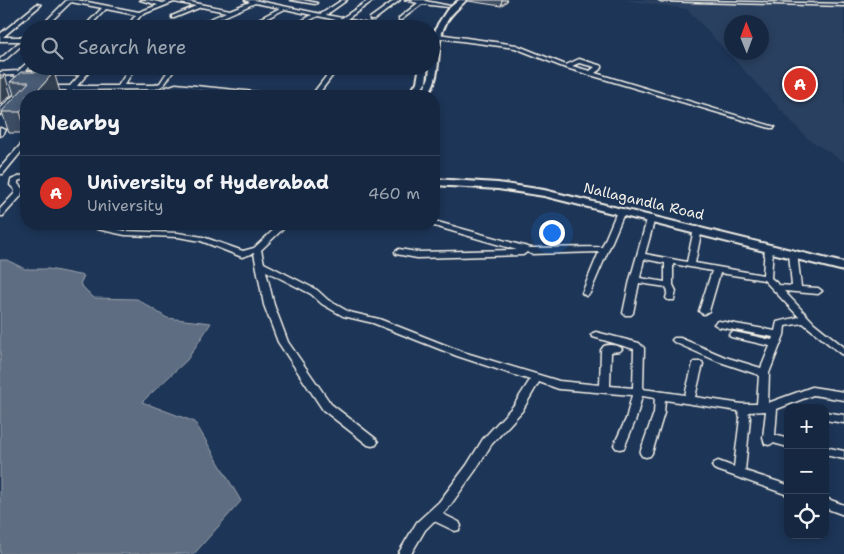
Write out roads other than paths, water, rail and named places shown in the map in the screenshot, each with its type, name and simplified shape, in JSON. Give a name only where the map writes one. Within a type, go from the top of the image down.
[{"type":"main road","points":[[437,20],[454,0]]},
{"type":"main road","points":[[440,27],[451,11],[464,0]]},
{"type":"main road","points":[[418,90],[424,75]]},
{"type":"main road","points":[[428,90],[432,86],[434,75]]},
{"type":"main road","name":"Nallagandla Road","points":[[440,177],[574,194],[844,260]]},
{"type":"main road","name":"Nallagandla Road","points":[[440,182],[499,184],[698,229],[844,267]]},
{"type":"street","points":[[49,20],[70,0],[136,15]]},
{"type":"street","points":[[142,0],[163,4]]},
{"type":"street","points":[[131,20],[136,15],[174,0],[231,12]]},
{"type":"street","points":[[247,0],[343,20],[372,0]]},
{"type":"street","points":[[293,0],[317,2]]},
{"type":"street","points":[[308,20],[345,0]]},
{"type":"street","points":[[372,19],[398,0]]},
{"type":"street","points":[[407,0],[448,6]]},
{"type":"street","points":[[661,0],[844,6]]},
{"type":"street","points":[[401,19],[422,1]]},
{"type":"street","points":[[212,20],[254,2]]},
{"type":"street","points":[[302,12],[317,2]]},
{"type":"street","points":[[21,20],[39,5]]},
{"type":"street","points":[[174,17],[200,6]]},
{"type":"street","points":[[93,20],[105,7]]},
{"type":"street","points":[[259,20],[284,8]]},
{"type":"street","points":[[133,20],[136,15]]},
{"type":"street","points":[[0,38],[20,21]]},
{"type":"street","points":[[440,36],[516,47],[570,66],[772,127]]},
{"type":"street","points":[[0,38],[20,39]]},
{"type":"street","points":[[0,44],[20,44]]},
{"type":"street","points":[[1,61],[20,44]]},
{"type":"street","points":[[570,66],[579,61],[600,67],[593,72]]},
{"type":"street","points":[[17,75],[20,72]]},
{"type":"street","points":[[0,75],[84,75]]},
{"type":"street","points":[[75,88],[84,75]]},
{"type":"street","points":[[72,90],[87,75]]},
{"type":"street","points":[[119,88],[128,75]]},
{"type":"street","points":[[44,88],[159,86],[167,75]]},
{"type":"street","points":[[319,90],[330,75]]},
{"type":"street","points":[[166,90],[176,86],[211,90]]},
{"type":"street","points":[[16,88],[34,88]]},
{"type":"street","points":[[0,112],[20,92]]},
{"type":"street","points":[[0,130],[3,130],[0,134]]},
{"type":"street","points":[[0,172],[20,149]]},
{"type":"street","points":[[0,214],[18,194],[19,189],[14,185],[15,180],[20,178]]},
{"type":"street","points":[[586,293],[621,211]]},
{"type":"street","points":[[628,313],[634,280],[651,218]]},
{"type":"street","points":[[440,225],[531,252]]},
{"type":"street","points":[[690,264],[698,229]]},
{"type":"street","points":[[112,230],[125,233],[178,235],[203,239],[237,254],[257,250],[275,230]]},
{"type":"street","points":[[767,278],[768,247]]},
{"type":"street","points":[[257,250],[269,305],[283,342],[327,407],[372,442]]},
{"type":"street","points":[[399,252],[429,255],[603,250]]},
{"type":"street","points":[[793,253],[798,289]]},
{"type":"street","points":[[640,256],[767,278],[806,319],[842,349]]},
{"type":"street","points":[[669,261],[671,298]]},
{"type":"street","points":[[261,265],[308,289],[325,302],[346,314],[376,321],[460,354],[536,378],[573,388],[604,388],[639,392],[742,408],[784,408]]},
{"type":"street","points":[[704,311],[717,269]]},
{"type":"street","points":[[634,280],[669,285]]},
{"type":"street","points":[[777,288],[818,291]]},
{"type":"street","points":[[784,442],[769,440],[770,407],[764,373],[782,322],[806,319]]},
{"type":"street","points":[[719,324],[777,340]]},
{"type":"street","points":[[596,335],[638,346],[639,392],[636,408],[620,445]]},
{"type":"street","points":[[734,335],[777,340]]},
{"type":"street","points":[[677,340],[721,359],[764,373]]},
{"type":"street","points":[[604,388],[606,350],[607,348],[617,350]]},
{"type":"street","points":[[689,400],[698,364]]},
{"type":"street","points":[[404,554],[421,526],[443,506],[471,468],[487,442],[518,408],[536,378]]},
{"type":"street","points":[[770,407],[812,391],[844,396]]},
{"type":"street","points":[[646,453],[659,413],[660,395]]},
{"type":"street","points":[[739,472],[745,418],[742,408]]},
{"type":"street","points":[[829,417],[843,419]]},
{"type":"street","points":[[829,452],[844,455]]},
{"type":"street","points":[[718,466],[784,489]]},
{"type":"street","points":[[829,504],[844,510]]},
{"type":"street","points":[[433,515],[455,526]]},
{"type":"place","name":"University of Hyderabad","points":[[800,84]]}]
